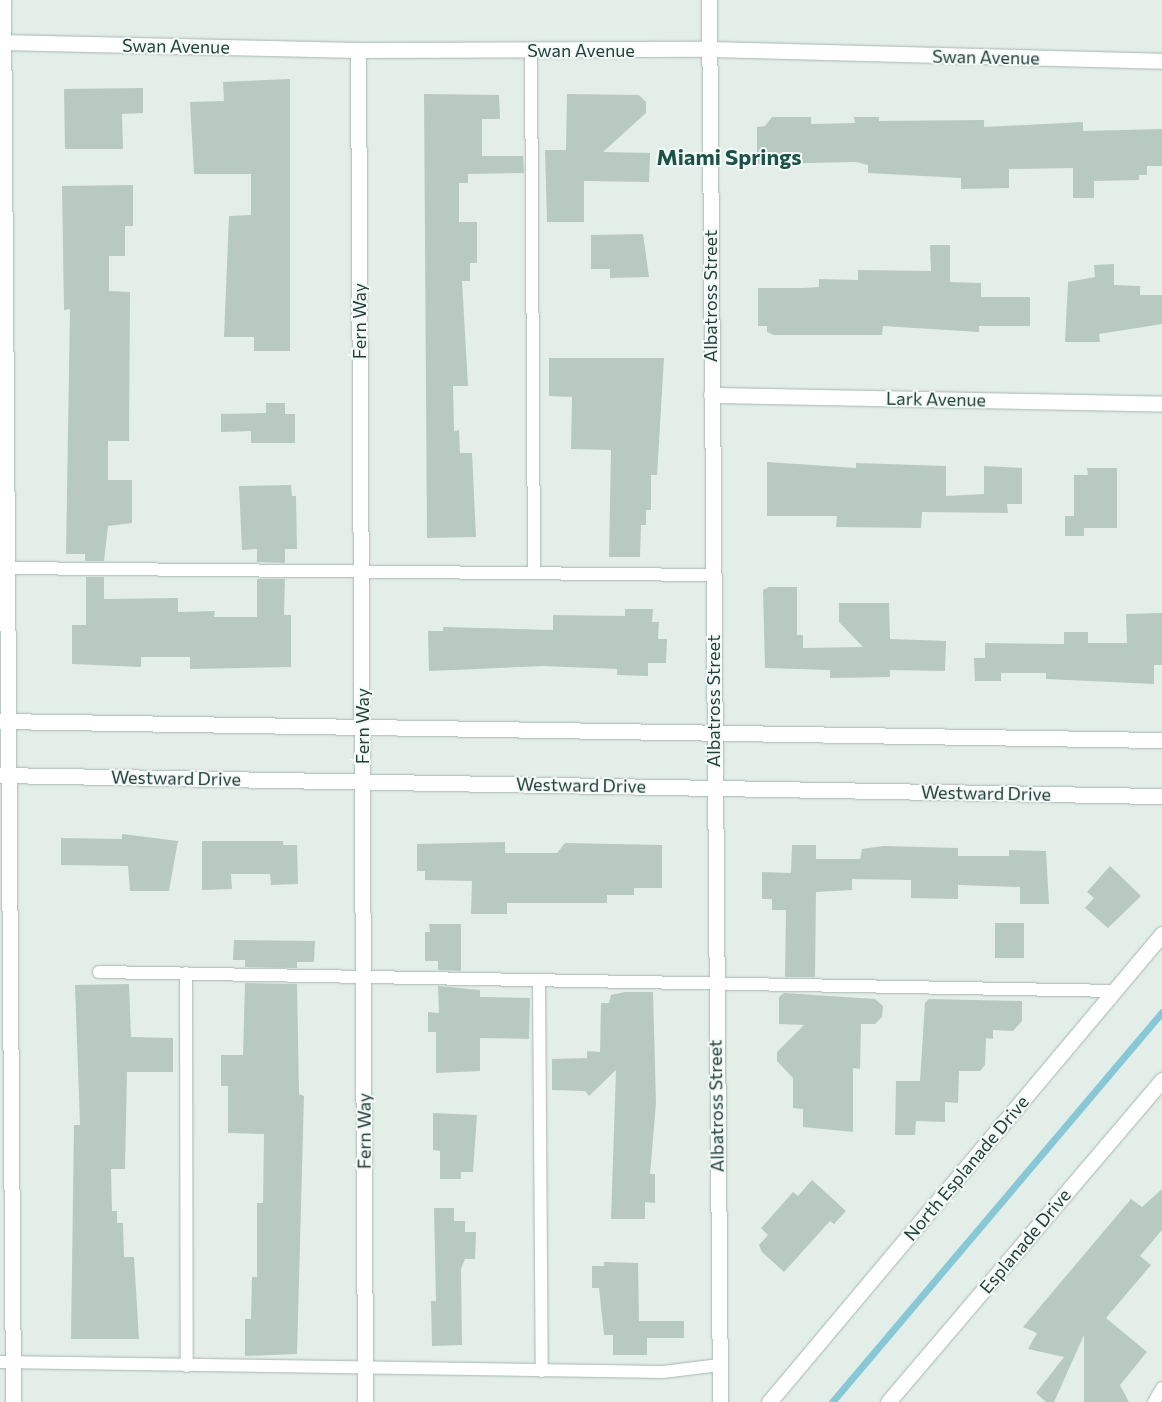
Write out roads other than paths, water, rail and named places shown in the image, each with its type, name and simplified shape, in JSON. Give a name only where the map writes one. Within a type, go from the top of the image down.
[{"type":"street","points":[[3,0],[7,568],[3,778],[6,1363],[13,1402]]},
{"type":"street","name":"Albatross Street","points":[[709,0],[712,731],[720,1402]]},
{"type":"street","name":"Swan Avenue","points":[[2,42],[358,50],[708,49],[1162,61]]},
{"type":"street","name":"Fern Way","points":[[358,50],[365,1402]]},
{"type":"street","name":"Lark Avenue","points":[[711,395],[1162,404]]},
{"type":"street","points":[[4,721],[712,731],[1162,740]]},
{"type":"street","name":"Westward Drive","points":[[3,778],[714,787],[1162,796]]},
{"type":"street","name":"North Esplanade Drive","points":[[769,1402],[1162,934]]},
{"type":"street","name":"Esplanade Drive","points":[[888,1402],[1162,1080]]},
{"type":"lane","points":[[532,50],[534,573]]},
{"type":"lane","points":[[7,568],[712,575]]},
{"type":"lane","points":[[99,972],[1114,991]]},
{"type":"lane","points":[[186,974],[186,1366]]},
{"type":"lane","points":[[539,980],[542,1370]]},
{"type":"lane","points":[[6,1363],[663,1372],[720,1365]]},
{"type":"lane","points":[[1154,1402],[1162,1388]]},
{"type":"waterway","points":[[832,1402],[1162,1012]]},
{"type":"district","name":"Miami Springs","points":[[729,157]]}]
